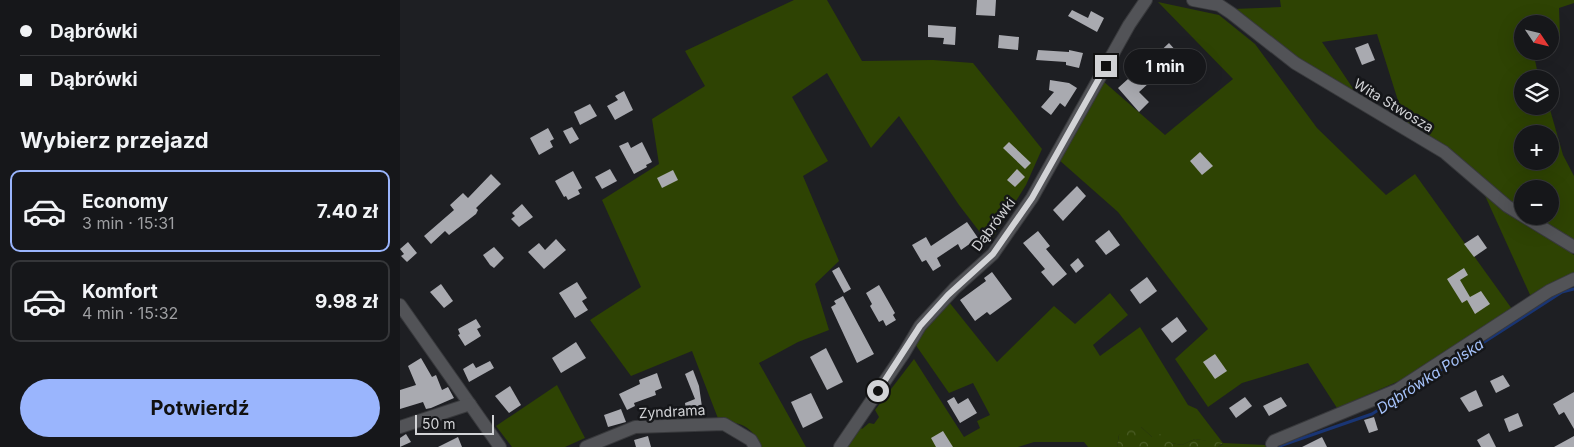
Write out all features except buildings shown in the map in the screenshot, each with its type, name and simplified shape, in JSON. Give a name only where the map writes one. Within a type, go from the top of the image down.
[{"type":"street","name":"Dąbrówki","points":[[840,447],[904,353],[920,326],[950,293],[993,254],[1032,198],[1129,25],[1146,0]]},
{"type":"street","name":"Wita Stwosza","points":[[1193,0],[1219,5],[1231,12],[1295,63],[1444,152],[1507,206],[1574,247]]},
{"type":"street","points":[[1272,444],[1274,441],[1397,390],[1548,291],[1574,278]]},
{"type":"street","points":[[400,305],[500,447]]},
{"type":"street","points":[[400,428],[470,404]]},
{"type":"street","name":"Zyndrama","points":[[586,447],[635,428],[724,424],[751,440],[755,447]]},
{"type":"green space","points":[[794,0],[827,0],[862,61],[933,60],[973,63],[1042,149],[1026,185],[989,244],[959,205],[899,116],[871,148],[827,73],[792,97],[828,161],[803,176],[839,261],[815,284],[829,330],[798,342],[759,363],[806,447],[762,447],[754,434],[745,426],[719,421],[692,351],[631,376],[590,320],[641,287],[602,200],[659,164],[652,119],[705,86],[685,51]]},
{"type":"green space","points":[[1280,0],[1574,0],[1574,3],[1559,8],[1560,36],[1559,36],[1559,15],[1514,15],[1514,60],[1535,60],[1537,70],[1514,70],[1514,115],[1552,115],[1554,125],[1514,125],[1514,170],[1559,170],[1559,141],[1563,155],[1574,176],[1574,240],[1548,225],[1559,225],[1559,180],[1514,180],[1514,204],[1406,126],[1377,34],[1322,42],[1358,96],[1310,69],[1233,9],[1281,7]]},
{"type":"green space","points":[[1158,2],[1219,15],[1255,44],[1317,128],[1386,195],[1415,174],[1512,309],[1422,371],[1337,408],[1308,363],[1242,383],[1208,407],[1175,359],[1208,329],[1118,212],[1058,159],[1103,81],[1165,135],[1233,79]]},
{"type":"green space","points":[[1482,189],[1514,212],[1514,225],[1532,225],[1574,255],[1574,273],[1531,297]]},
{"type":"green space","points":[[1110,293],[1128,315],[1093,345],[1100,356],[1140,327],[1188,405],[1197,409],[1223,443],[1265,445],[1266,447],[1218,447],[1223,444],[1195,439],[1182,445],[1152,437],[1141,427],[1119,435],[1117,447],[1088,447],[1084,442],[1034,442],[1018,447],[846,447],[860,426],[862,429],[869,423],[874,424],[879,417],[875,410],[914,359],[964,437],[980,428],[977,421],[990,415],[973,383],[949,393],[915,344],[925,327],[949,302],[997,362],[1054,306],[1075,324]]},
{"type":"green space","points":[[557,385],[585,438],[565,447],[512,447],[496,426]]},
{"type":"green space","points":[[1129,424],[1141,427],[1152,437],[1166,432],[1171,443],[1182,445],[1195,439],[1223,443],[1218,447],[1117,447],[1119,435]]},
{"type":"waterway","name":"Dąbrówka Polska","points":[[1277,447],[1372,414],[1562,292],[1574,289]]},
{"type":"route","points":[[878,391],[920,326],[948,295],[993,254],[1032,198],[1106,66]]}]
